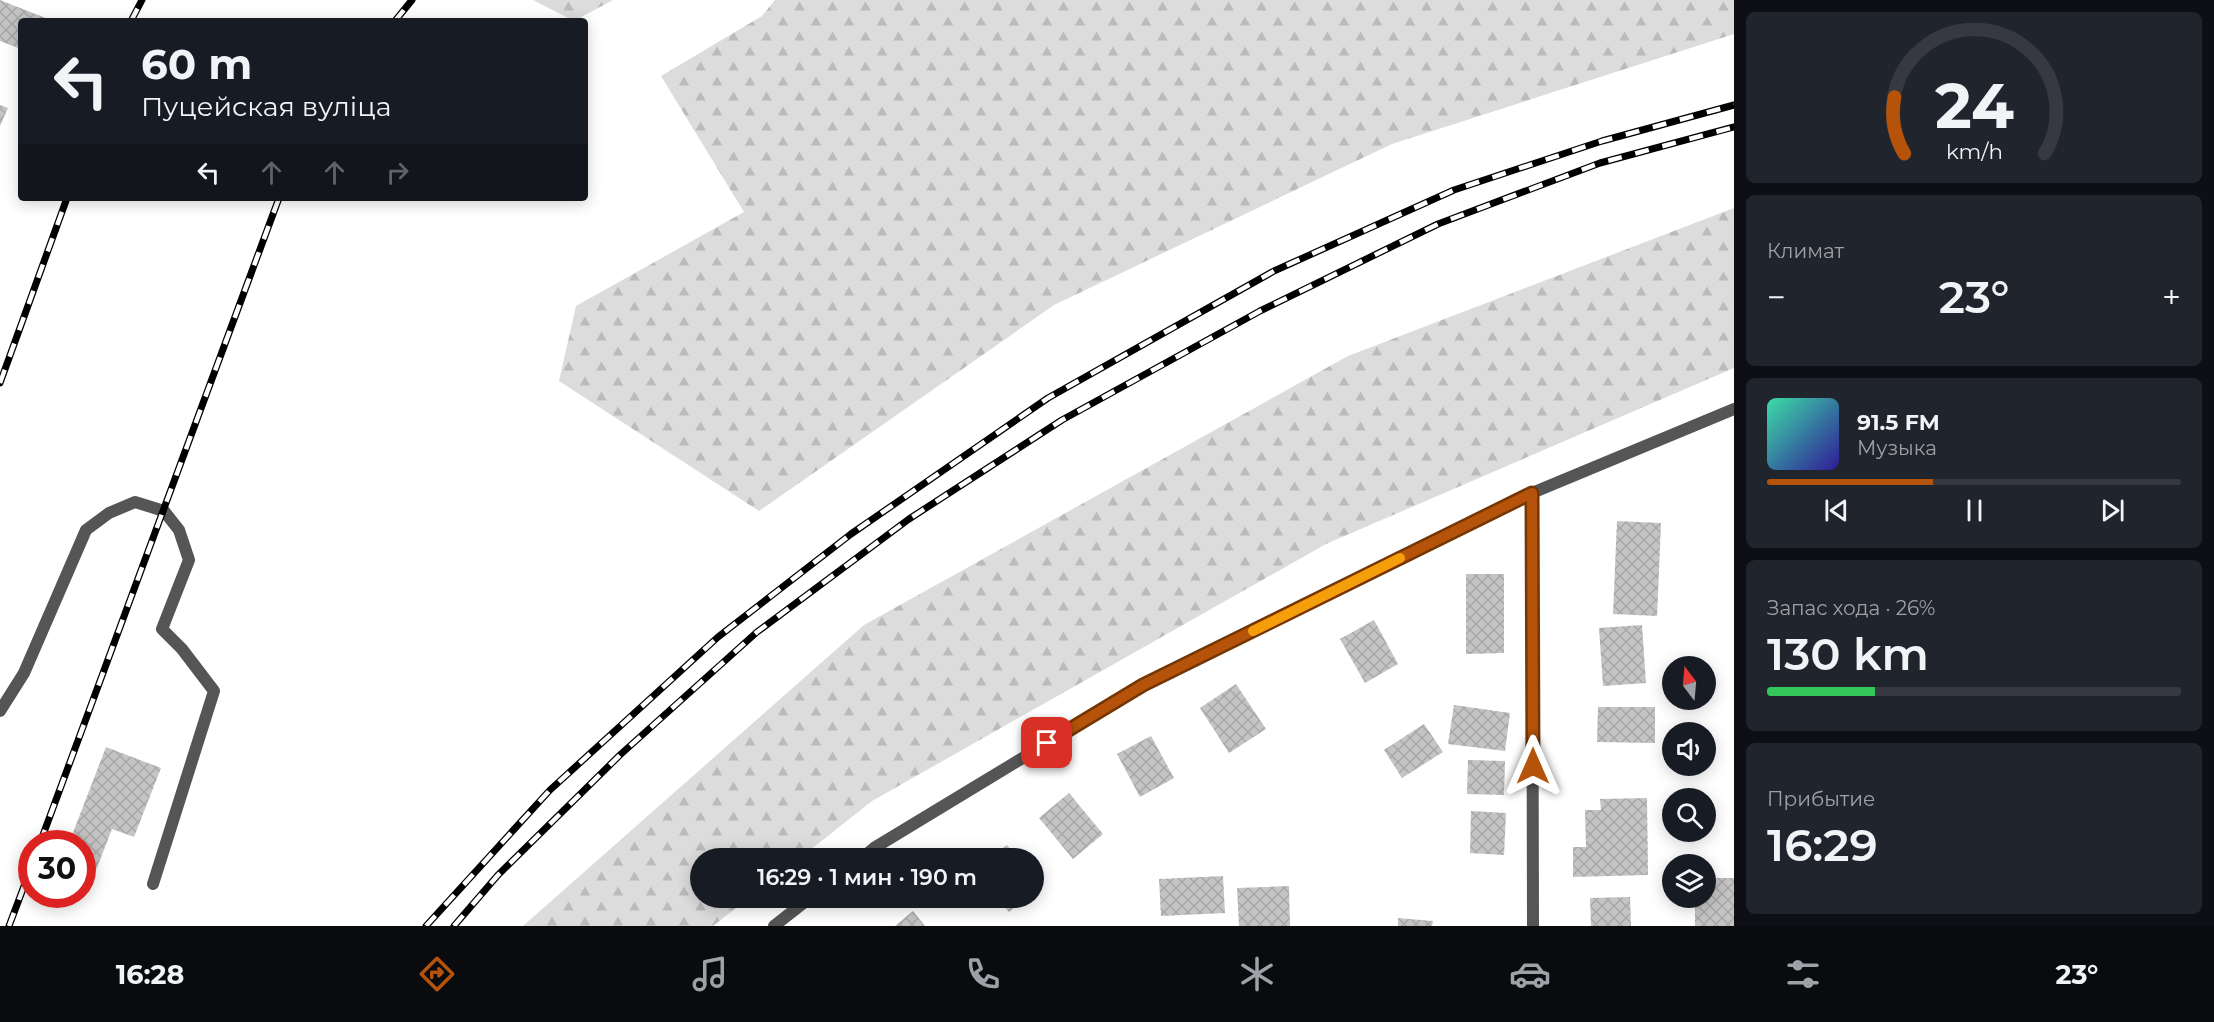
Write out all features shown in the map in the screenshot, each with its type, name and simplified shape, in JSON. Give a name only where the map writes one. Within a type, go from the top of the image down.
[{"type":"street","points":[[874,848],[1143,685],[1532,493],[1734,409]]},
{"type":"street","points":[[1532,493],[1533,926]]},
{"type":"street","points":[[0,711],[24,673],[86,531],[109,513],[135,502],[164,511],[179,530],[189,560],[162,629],[182,649],[214,691],[153,884]]},
{"type":"street","points":[[774,926],[798,908]]},
{"type":"green space","points":[[533,0],[613,0],[580,18],[568,18]]},
{"type":"green space","points":[[775,0],[1734,0],[1734,34],[1392,144],[1054,305],[759,511],[559,381],[576,306],[744,212],[661,76],[762,16]]},
{"type":"green space","points":[[1734,208],[1734,368],[1326,544],[872,801],[813,848],[690,848],[690,908],[736,908],[713,926],[523,926],[864,625],[1348,356]]},
{"type":"building","points":[[0,0],[45,18],[18,18],[18,48],[0,41]]},
{"type":"building","points":[[0,105],[8,108],[0,126]]},
{"type":"building","points":[[1617,521],[1661,523],[1657,616],[1613,614]]},
{"type":"building","points":[[1466,574],[1504,574],[1504,653],[1466,654]]},
{"type":"building","points":[[1374,620],[1398,664],[1365,683],[1340,639]]},
{"type":"building","points":[[1642,625],[1646,683],[1603,686],[1599,628]]},
{"type":"building","points":[[1236,684],[1266,729],[1229,753],[1200,708]]},
{"type":"building","points":[[1454,705],[1510,713],[1505,751],[1448,744]]},
{"type":"building","points":[[1598,707],[1655,707],[1655,743],[1597,742]]},
{"type":"building","points":[[1424,724],[1443,752],[1402,778],[1384,750]]},
{"type":"building","points":[[1151,736],[1174,778],[1140,797],[1117,754]]},
{"type":"building","points":[[106,747],[161,768],[134,837],[112,829],[96,870],[96,830],[74,830]]},
{"type":"building","points":[[1468,760],[1505,761],[1504,795],[1467,794]]},
{"type":"building","points":[[1069,793],[1103,834],[1073,859],[1039,818]]},
{"type":"building","points":[[1647,798],[1648,875],[1573,877],[1573,847],[1586,847],[1585,810],[1601,810],[1600,799]]},
{"type":"building","points":[[1471,811],[1506,813],[1504,855],[1470,853]]},
{"type":"building","points":[[1223,876],[1225,913],[1161,916],[1159,879]]},
{"type":"building","points":[[1716,878],[1734,878],[1734,926],[1695,926],[1695,908],[1716,908]]},
{"type":"building","points":[[1289,886],[1290,926],[1239,926],[1237,888]]},
{"type":"building","points":[[1630,897],[1631,926],[1591,926],[1590,898]]},
{"type":"building","points":[[913,911],[925,926],[895,926]]},
{"type":"building","points":[[1398,918],[1433,921],[1432,926],[1398,926]]},
{"type":"railway","points":[[133,18],[142,0]]},
{"type":"railway","points":[[397,18],[412,0]]},
{"type":"railway","points":[[426,926],[550,790],[718,637],[851,534],[1048,398],[1274,271],[1454,190],[1602,141],[1734,105]]},
{"type":"railway","points":[[454,926],[498,875],[621,754],[757,632],[909,519],[1062,420],[1260,311],[1438,224],[1600,163],[1734,127]]},
{"type":"railway","points":[[0,383],[66,201]]},
{"type":"railway","points":[[45,830],[278,201]]},
{"type":"railway","points":[[9,926],[18,902]]},
{"type":"slow traffic","points":[[1253,631],[1400,558]]},
{"type":"route","points":[[1047,743],[1143,685],[1532,493],[1533,766]]}]
